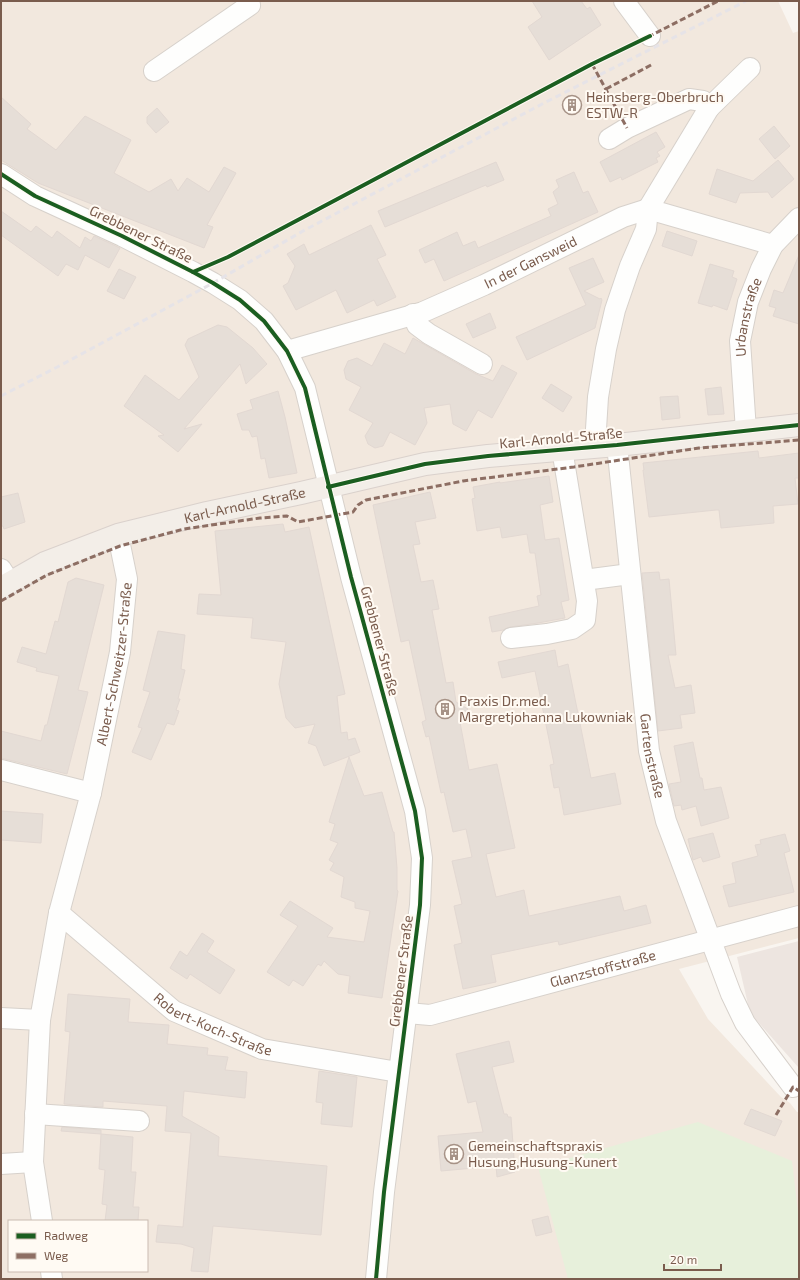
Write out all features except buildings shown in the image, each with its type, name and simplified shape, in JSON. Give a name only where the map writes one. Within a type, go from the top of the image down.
[{"type":"main road","name":"Karl-Arnold-Straße","points":[[4,580],[118,535],[207,513],[425,464],[488,456],[799,425]]},
{"type":"street","points":[[154,71],[250,5],[249,1]]},
{"type":"street","points":[[624,1],[650,36]]},
{"type":"street","points":[[750,68],[709,108],[648,209],[773,245]]},
{"type":"street","points":[[609,138],[689,99],[704,101],[709,108]]},
{"type":"street","name":"Grebbener Straße","points":[[1,174],[35,196],[122,236],[193,272],[240,300],[264,320],[287,351],[305,388],[351,577],[415,811],[422,858],[420,905],[407,1013],[398,1072],[384,1192],[376,1279]]},
{"type":"street","name":"In der Gansweid","points":[[287,351],[423,312],[484,285],[624,216],[648,209]]},
{"type":"street","name":"Gartenstraße","points":[[648,209],[646,229],[628,273],[616,310],[606,349],[598,397],[596,429],[607,445],[630,574],[649,751],[666,820],[731,994],[745,1023],[793,1087]]},
{"type":"street","name":"Urbanstraße","points":[[746,431],[740,341],[748,302],[773,245],[799,218]]},
{"type":"street","points":[[413,314],[417,325],[428,334],[482,364]]},
{"type":"street","points":[[511,638],[547,634],[572,629],[585,620],[588,601],[562,449]]},
{"type":"street","name":"Albert-Schweitzer-Straße","points":[[42,1220],[33,1162],[40,1020],[59,913],[91,793],[120,652],[127,579],[118,535]]},
{"type":"street","points":[[584,580],[630,574]]},
{"type":"street","points":[[1,770],[91,793]]},
{"type":"street","name":"Robert-Koch-Straße","points":[[59,913],[174,1011],[262,1049],[398,1072]]},
{"type":"street","name":"Glanzstoffstraße","points":[[407,1013],[430,1016],[799,916]]},
{"type":"street","points":[[1,1018],[40,1020]]},
{"type":"street","points":[[35,1114],[139,1121]]},
{"type":"street","points":[[1,1164],[33,1162]]},
{"type":"shaded area","points":[[1,1],[778,1],[793,33],[799,31],[799,938],[679,969],[708,1019],[781,1097],[790,1103],[797,1112],[799,1112],[799,1279],[1,1279]]},
{"type":"shaded area","points":[[799,941],[799,1068],[750,1013],[737,957]]},
{"type":"green space","points":[[698,1122],[792,1161],[799,1221],[799,1279],[568,1279],[538,1167]]},
{"type":"railway","points":[[1,396],[213,283],[303,231],[544,103],[746,1]]},
{"type":"marked path","points":[[648,37],[718,1]]},
{"type":"marked path","points":[[592,64],[627,128]]},
{"type":"marked path","points":[[606,89],[653,64]]},
{"type":"marked path","points":[[1,601],[47,575],[120,546],[184,529],[260,518],[287,516],[298,522],[353,512],[358,505],[366,500],[463,481],[574,467],[699,448],[799,440]]},
{"type":"marked path","points":[[776,1115],[793,1087],[799,1091]]},
{"type":"cycle path","points":[[193,272],[228,257],[592,64],[650,36]]},
{"type":"cycle path","points":[[1,174],[35,196],[122,236],[193,272],[240,300],[264,321],[287,351],[305,388],[351,577],[415,811],[422,858],[420,905],[384,1192],[376,1279]]},
{"type":"cycle path","points":[[328,487],[425,464],[488,456],[617,445],[799,425]]},
{"type":"place","name":"Heinsberg-Oberbruch ESTW-R","points":[[572,105]]},
{"type":"place","name":"Praxis Dr.med. Margretjohanna Lukowniak","points":[[445,709]]},
{"type":"place","name":"Gemeinschaftspraxis Husung,Husung-Kunert","points":[[454,1154]]}]
